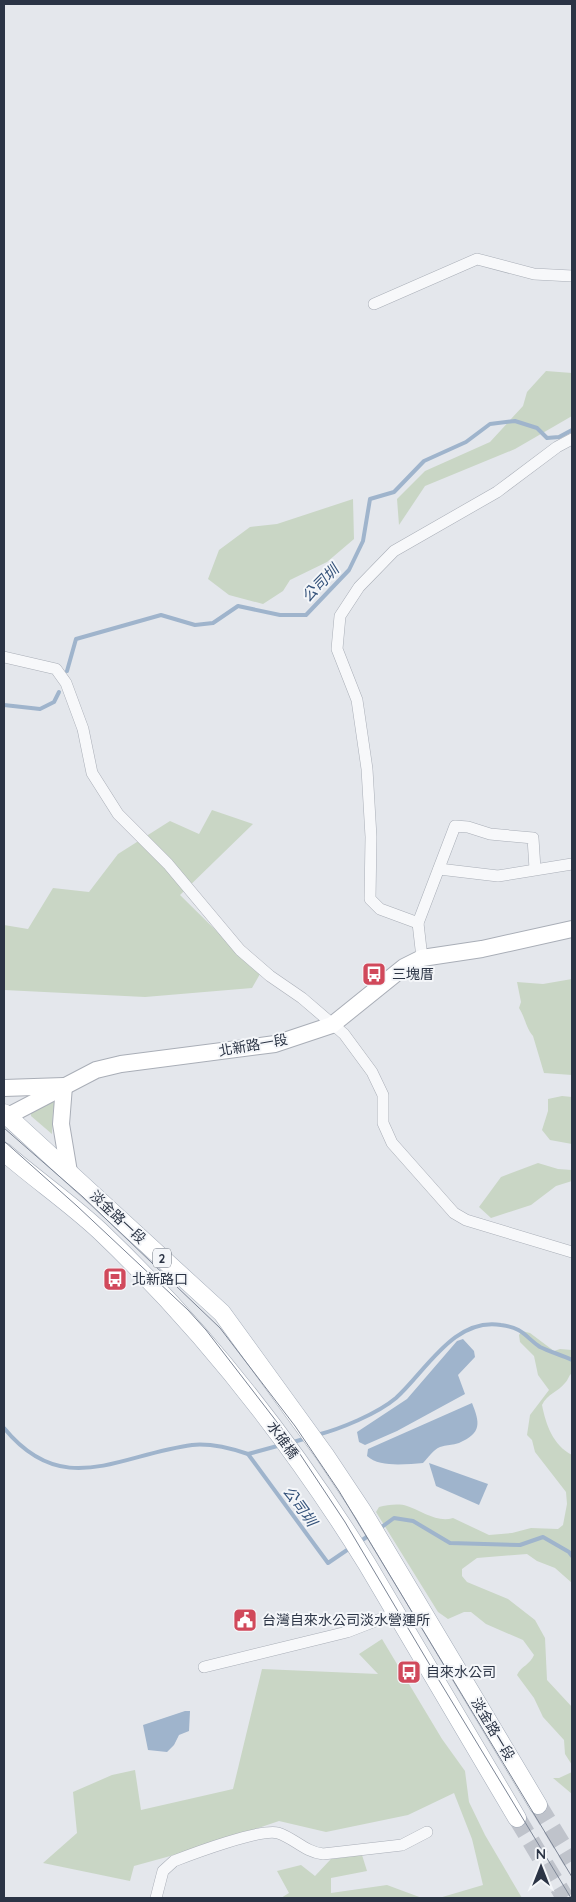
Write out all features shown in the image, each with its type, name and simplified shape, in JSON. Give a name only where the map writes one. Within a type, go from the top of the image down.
[{"type":"main road","name":"北新路一段","points":[[5,1116],[96,1070],[122,1064],[275,1044],[332,1025],[404,967],[422,958],[482,949],[572,929]]},
{"type":"main road","points":[[4,1088],[64,1086],[61,1124],[69,1172]]},
{"type":"main road","name":"淡金路一段","points":[[5,1116],[69,1172],[222,1314],[297,1416]]},
{"type":"main road","name":"淡金路一段","points":[[5,1154],[99,1230],[189,1321],[265,1416]]},
{"type":"main road","name":"水碓橋","points":[[265,1416],[344,1527],[367,1564]]},
{"type":"main road","name":"水碓橋","points":[[297,1416],[325,1455],[387,1551]]},
{"type":"main road","name":"淡金路一段","points":[[387,1551],[538,1805]]},
{"type":"main road","name":"淡金路一段","points":[[367,1564],[517,1818]]},
{"type":"street","points":[[374,304],[477,259],[534,274],[572,276]]},
{"type":"street","points":[[418,923],[380,909],[370,899],[371,837],[367,769],[357,700],[337,648],[340,616],[359,586],[394,551],[497,492],[557,447],[572,439]]},
{"type":"street","points":[[4,657],[56,669],[66,683],[83,729],[92,773],[118,814],[168,864],[240,950],[270,976],[302,998],[344,1034],[372,1072],[384,1095],[383,1123],[392,1143],[454,1213],[466,1220],[572,1252]]},
{"type":"street","points":[[422,958],[418,923],[455,826],[468,827],[490,834],[533,838],[535,869]]},
{"type":"street","points":[[439,869],[498,876],[572,864]]},
{"type":"street","points":[[204,1667],[347,1632],[396,1613]]},
{"type":"street","points":[[156,1898],[163,1871],[174,1862],[261,1833],[277,1833],[312,1853],[322,1854],[402,1845],[427,1832]]},
{"type":"green space","points":[[546,371],[572,373],[572,416],[515,449],[425,486],[399,525],[397,499],[425,471],[490,442],[523,406],[527,392]]},
{"type":"green space","points":[[353,499],[354,539],[327,562],[290,580],[283,591],[263,604],[229,595],[208,579],[219,550],[250,527],[277,524]]},
{"type":"green space","points":[[212,810],[253,824],[180,895],[260,974],[252,988],[145,997],[4,990],[4,925],[28,929],[53,888],[89,892],[118,854],[170,821],[199,834]]},
{"type":"green space","points":[[572,979],[572,1075],[544,1073],[533,1036],[519,1008],[521,1002],[517,982],[543,984]]},
{"type":"green space","points":[[562,1096],[572,1097],[572,1144],[550,1140],[542,1130],[548,1111],[548,1099]]},
{"type":"green space","points":[[57,1097],[53,1110],[52,1134],[31,1116],[31,1111]]},
{"type":"green space","points":[[538,1163],[558,1169],[572,1170],[572,1181],[556,1186],[531,1205],[491,1218],[479,1207],[501,1177]]},
{"type":"green space","points":[[522,1331],[530,1333],[554,1351],[560,1349],[572,1350],[572,1373],[566,1382],[547,1398],[542,1405],[551,1434],[565,1451],[572,1455],[572,1583],[555,1568],[537,1561],[527,1554],[477,1558],[462,1569],[462,1576],[467,1582],[508,1599],[535,1620],[545,1638],[547,1680],[572,1707],[572,1765],[565,1754],[564,1740],[543,1717],[534,1698],[517,1675],[534,1655],[523,1640],[486,1624],[471,1612],[464,1612],[448,1619],[438,1612],[376,1512],[379,1507],[404,1505],[435,1518],[453,1518],[489,1535],[512,1533],[531,1528],[558,1529],[563,1525],[567,1504],[566,1492],[535,1452],[532,1440],[527,1435],[530,1415],[549,1390],[538,1375],[534,1356],[520,1342],[519,1335]]},
{"type":"green space","points":[[382,1639],[442,1739],[465,1771],[469,1802],[485,1835],[522,1898],[439,1898],[483,1885],[472,1839],[454,1793],[408,1815],[326,1832],[279,1821],[203,1847],[134,1866],[130,1881],[43,1863],[77,1833],[73,1792],[112,1775],[135,1770],[141,1810],[233,1789],[262,1669],[378,1674],[359,1654]]},
{"type":"green space","points":[[572,1772],[572,1794],[553,1778],[559,1778]]},
{"type":"green space","points":[[362,1855],[367,1871],[331,1878],[331,1893],[387,1885],[422,1898],[281,1898],[289,1893],[277,1871],[301,1865],[315,1876],[331,1859]]},
{"type":"water","points":[[463,1339],[474,1351],[475,1357],[458,1375],[465,1394],[397,1431],[365,1445],[359,1442],[357,1432],[407,1399],[457,1341]]},
{"type":"water","points":[[472,1403],[477,1416],[477,1427],[472,1435],[459,1443],[437,1448],[423,1463],[386,1464],[372,1460],[367,1456],[368,1449]]},
{"type":"water","points":[[429,1463],[488,1484],[479,1505],[436,1486]]},
{"type":"water","points":[[190,1711],[189,1731],[179,1735],[174,1745],[167,1752],[148,1750],[143,1725]]},
{"type":"waterway","name":"公司圳","points":[[67,671],[76,639],[161,615],[195,625],[213,623],[238,606],[280,615],[306,615],[349,570],[363,541],[370,499],[394,492],[424,461],[466,442],[490,424],[515,421],[537,428],[547,438],[559,437],[572,430]]},
{"type":"waterway","name":"公司圳","points":[[4,705],[40,709],[54,702],[59,692]]},
{"type":"waterway","points":[[317,1435],[358,1420],[388,1404],[407,1387],[442,1348],[455,1337],[469,1329],[484,1325],[509,1326],[524,1333],[540,1347],[572,1360]]},
{"type":"waterway","name":"公司圳","points":[[4,1428],[26,1450],[48,1462],[70,1468],[116,1463],[192,1445],[220,1447],[248,1454],[328,1563],[350,1548]]},
{"type":"waterway","points":[[290,1443],[307,1438]]},
{"type":"waterway","points":[[248,1454],[281,1445]]},
{"type":"waterway","name":"公司圳","points":[[379,1529],[394,1518],[413,1521],[450,1543],[520,1545],[543,1537],[569,1552],[572,1556]]},
{"type":"waterway","name":"公司圳","points":[[358,1543],[371,1534]]},
{"type":"tunnel","points":[[538,1805],[572,1861]]},
{"type":"tunnel","points":[[517,1818],[565,1898]]},
{"type":"tram line","points":[[4,1128],[83,1197],[220,1328],[295,1426],[339,1491],[572,1877]]},
{"type":"tram line","points":[[4,1141],[77,1206],[188,1310],[206,1330],[290,1439],[345,1522],[571,1898]]},
{"type":"place","name":"三塊厝","points":[[374,974]]},
{"type":"place","name":"北新路口","points":[[115,1279]]},
{"type":"place","name":"台灣自來水公司淡水營運所","points":[[245,1620]]},
{"type":"place","name":"自來水公司","points":[[409,1672]]}]
